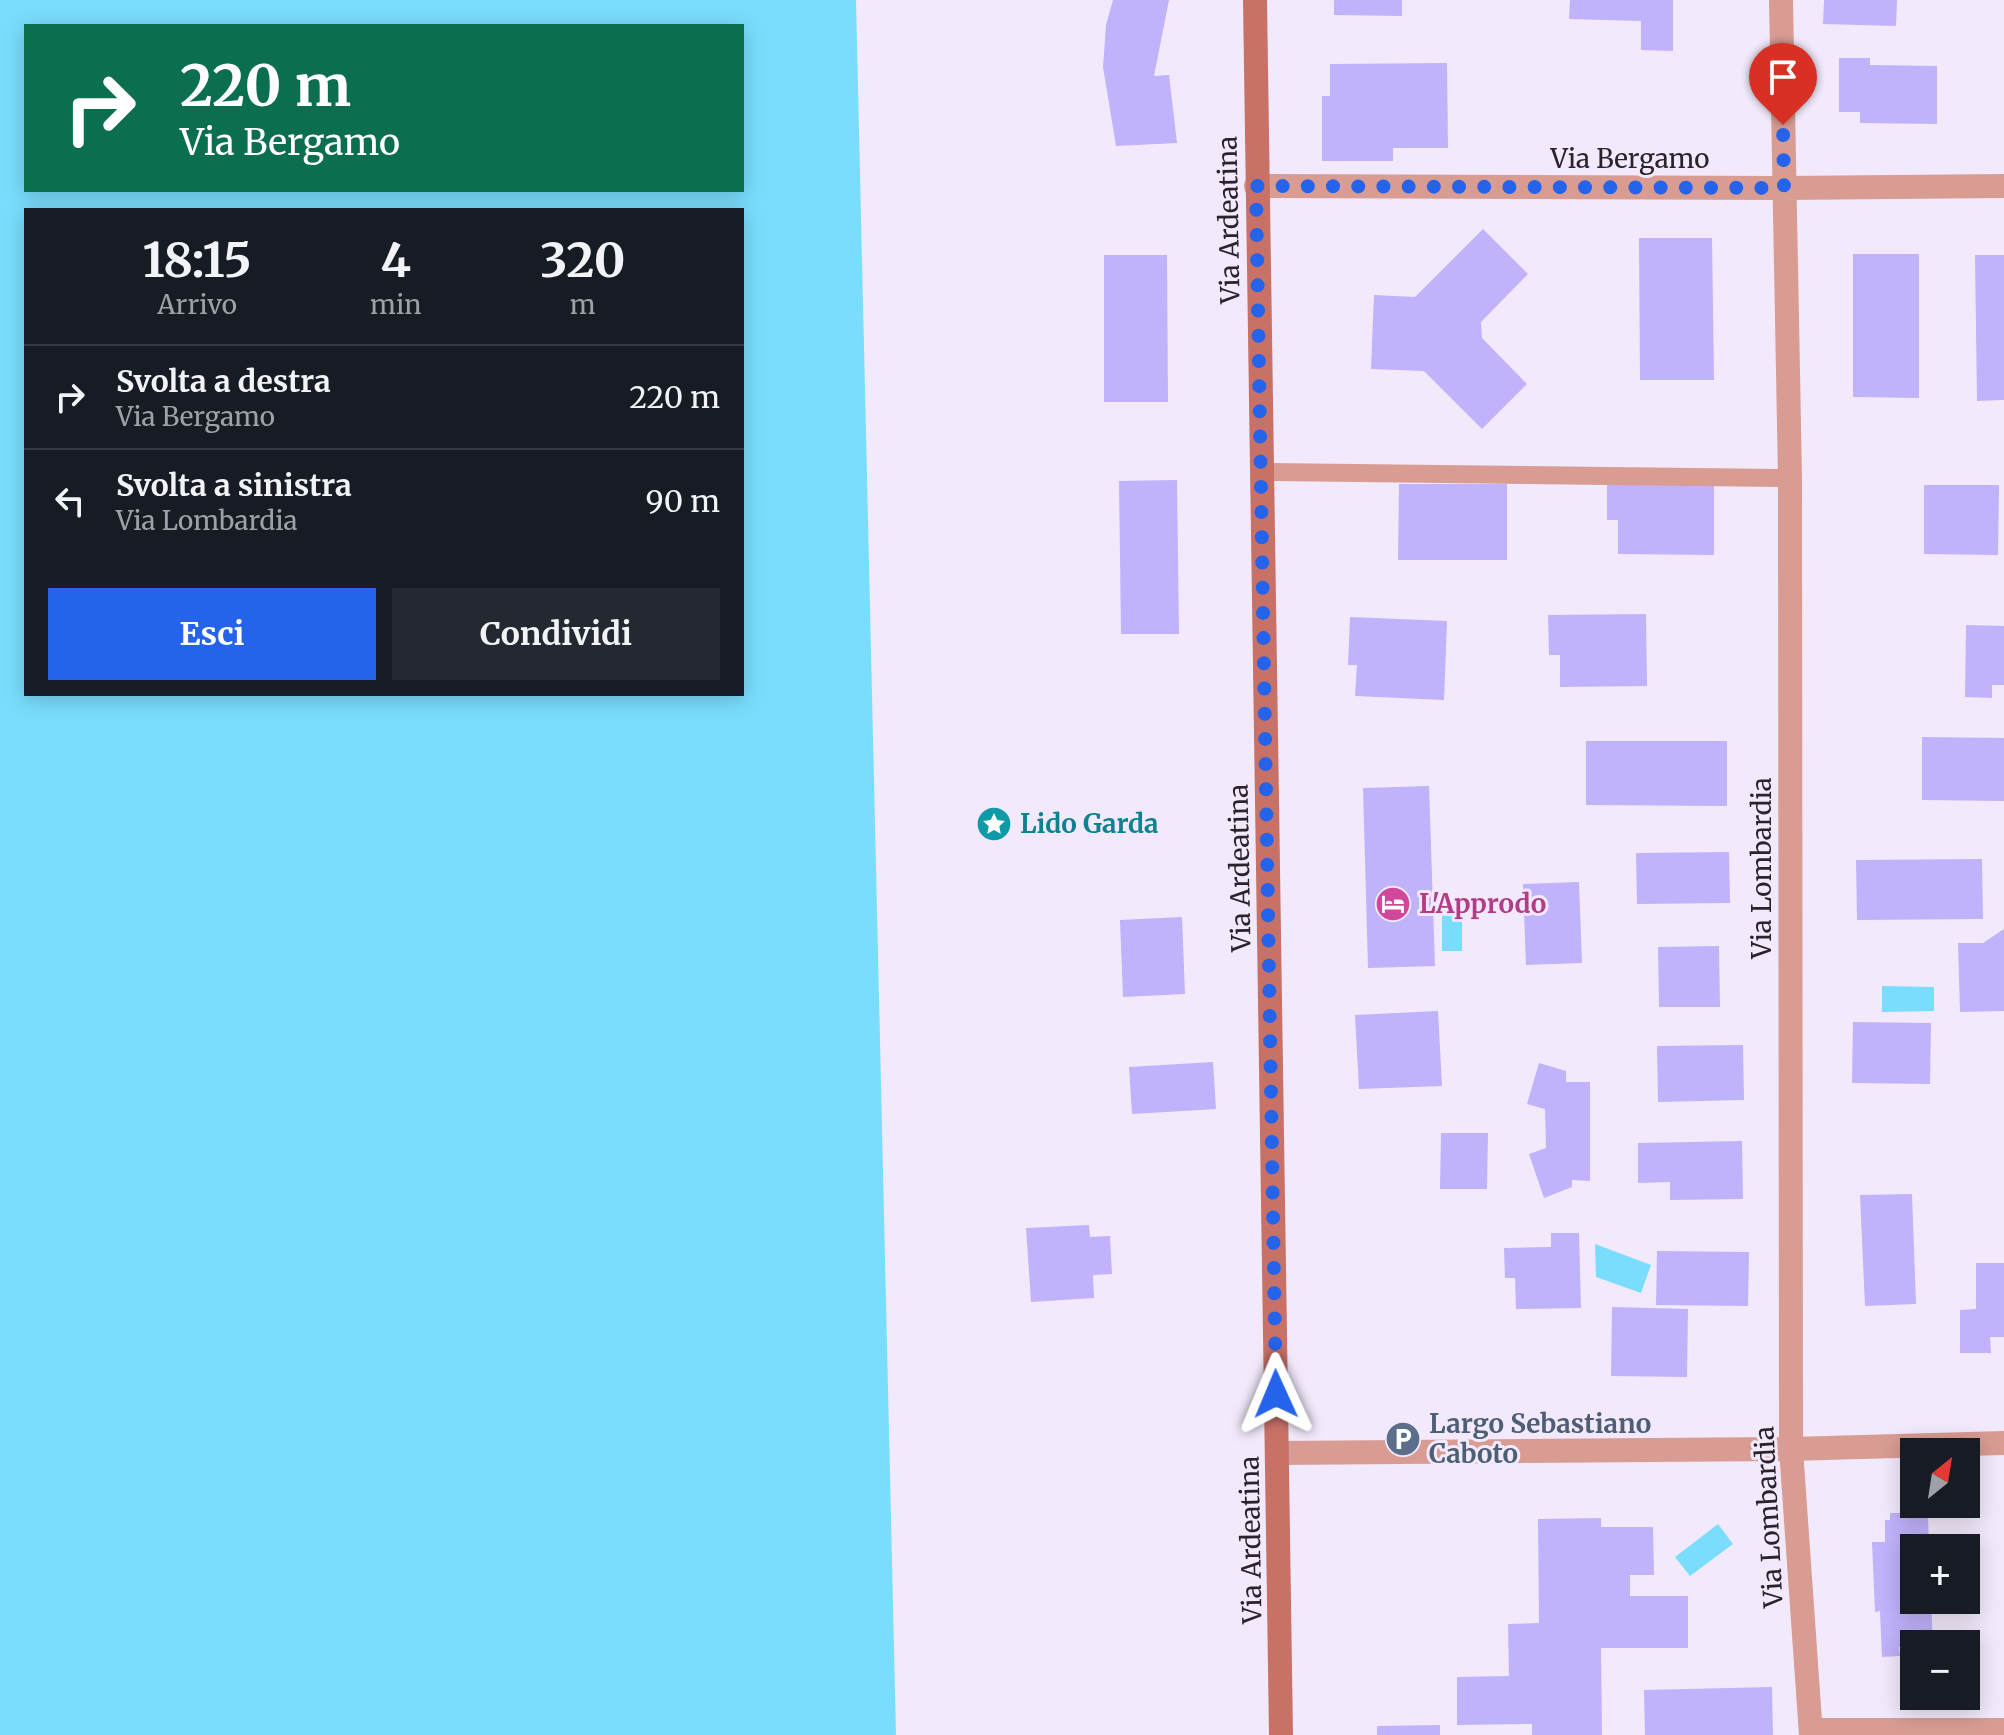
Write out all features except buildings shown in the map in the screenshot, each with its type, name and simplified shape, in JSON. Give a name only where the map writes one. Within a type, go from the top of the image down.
[{"type":"main road","name":"Via Ardeatina","points":[[1255,0],[1281,1735]]},
{"type":"street","name":"Via Lombardia","points":[[1781,0],[1790,478],[1791,1449],[1811,1731]]},
{"type":"street","name":"Via Bergamo","points":[[1256,186],[2004,186]]},
{"type":"street","points":[[1278,1453],[1791,1449],[2004,1443]]},
{"type":"lane","points":[[1261,472],[1790,478]]},
{"type":"lane","points":[[1811,1731],[2004,1727]]},
{"type":"water","points":[[0,0],[856,0],[896,1735],[0,1735]]},
{"type":"water","points":[[1442,912],[1462,912],[1462,951],[1442,951]]},
{"type":"water","points":[[1882,986],[1934,987],[1934,1011],[1882,1012]]},
{"type":"water","points":[[1595,1244],[1651,1265],[1641,1293],[1596,1277]]},
{"type":"water","points":[[1718,1524],[1733,1544],[1690,1576],[1675,1557]]},
{"type":"place","name":"Lido Garda","points":[[994,824]]},
{"type":"place","name":"L'Approdo","points":[[1393,904]]},
{"type":"place","name":"Largo Sebastiano Caboto","points":[[1403,1439]]},
{"type":"route","points":[[1276,1394],[1256,186],[1784,188],[1783,125]]}]
